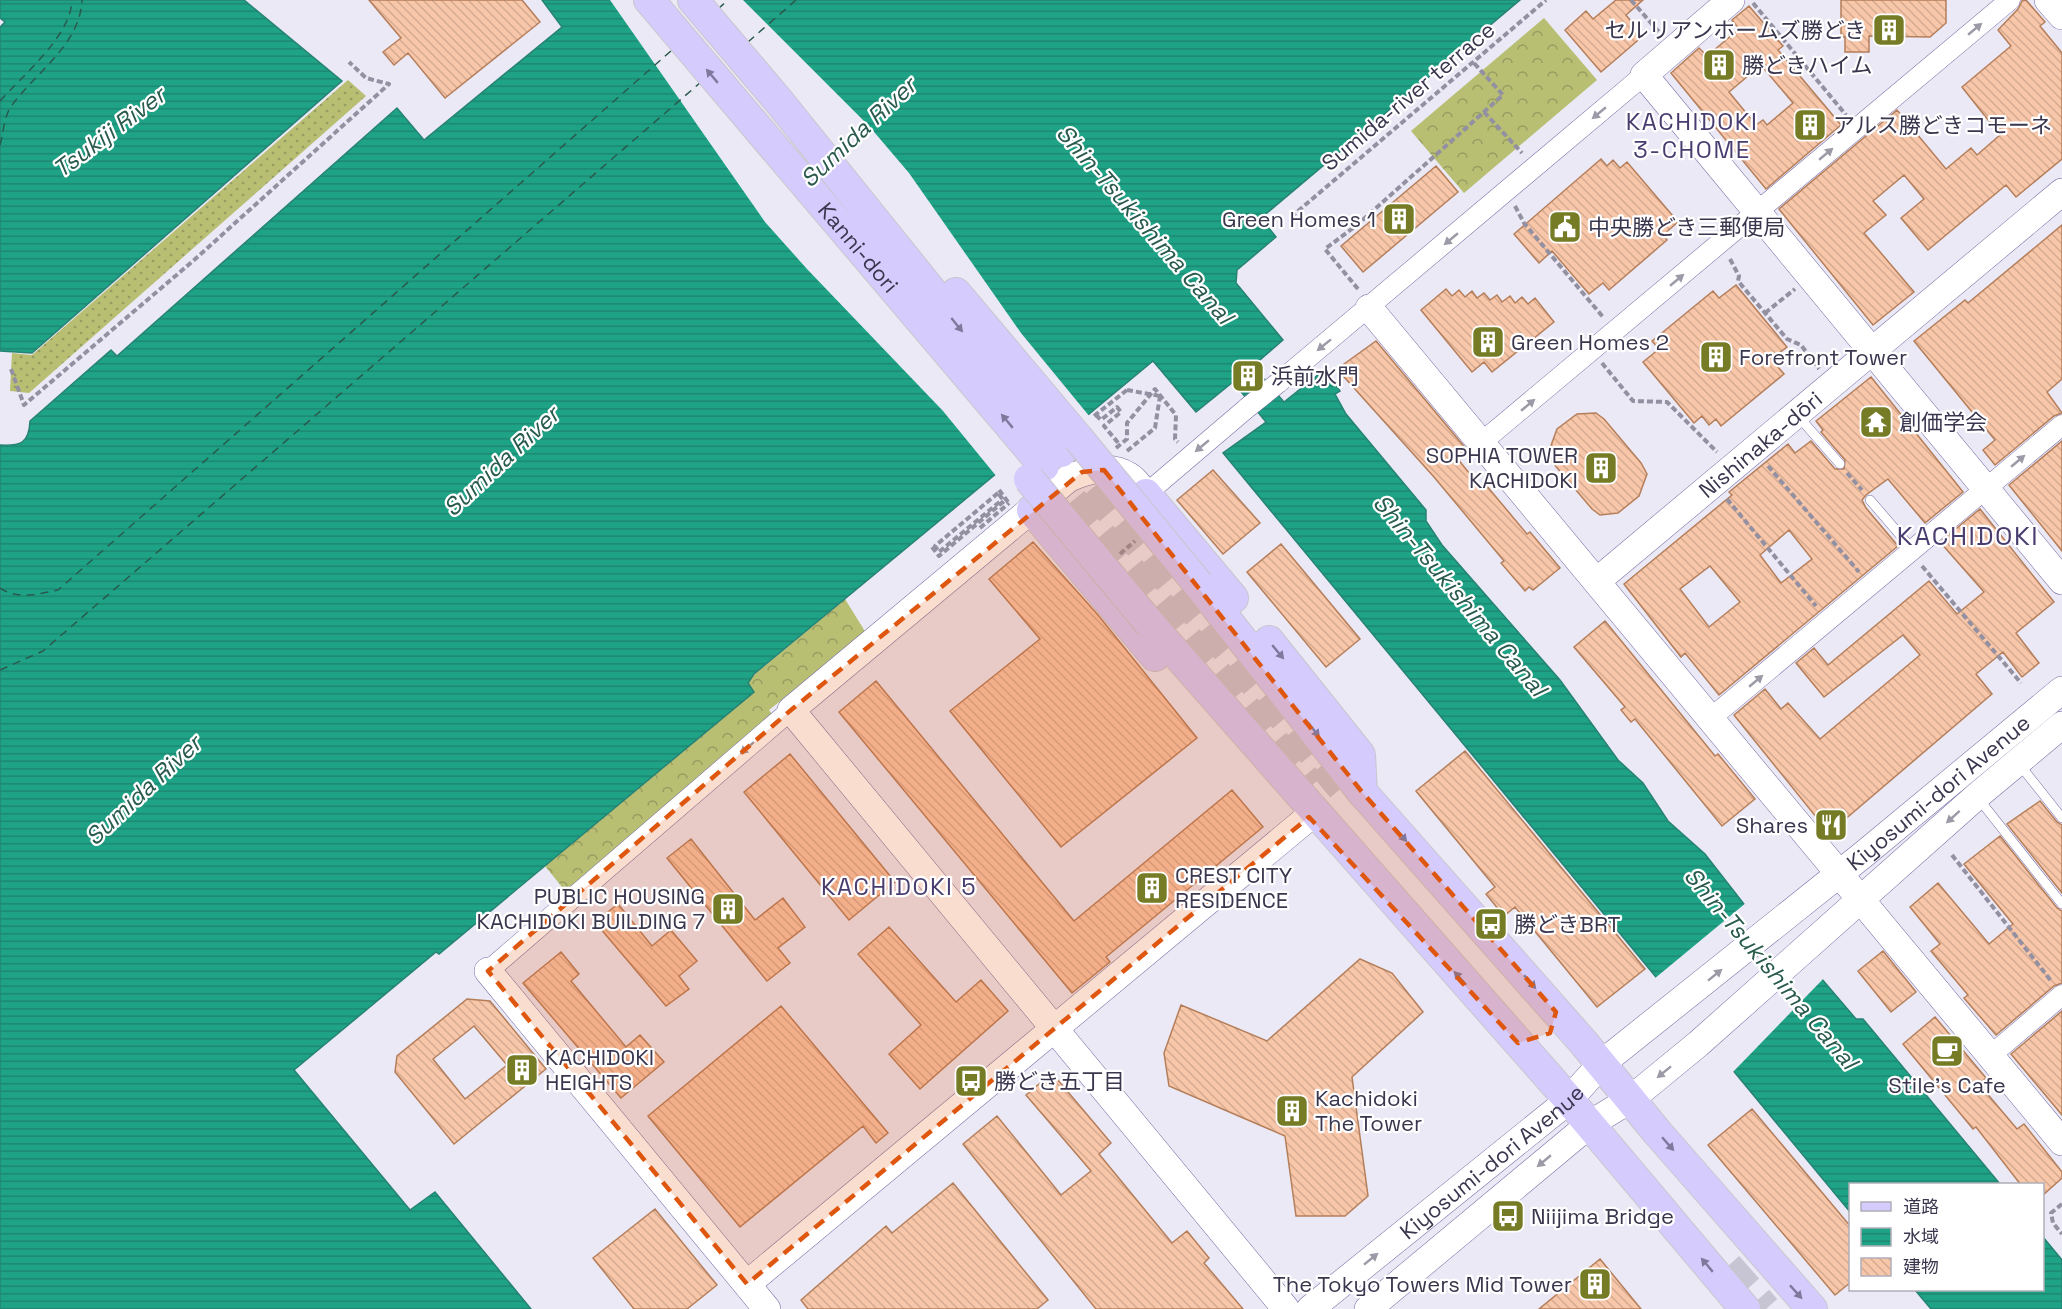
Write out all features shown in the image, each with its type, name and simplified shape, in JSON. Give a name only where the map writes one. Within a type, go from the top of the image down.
[{"type":"main road","name":"Kanni-dori","points":[[649,0],[749,121],[1053,459],[777,99],[693,0]]},
{"type":"main road","points":[[777,99],[973,312],[1199,585],[1362,792],[1602,1064],[1812,1309]]},
{"type":"main road","points":[[749,121],[923,353],[1151,625],[1406,918],[1590,1124],[1745,1309]]},
{"type":"main road","points":[[1156,505],[1352,742],[1360,755],[1362,792]]},
{"type":"main road","points":[[1032,510],[1163,664],[1308,817],[1358,875],[1389,906],[1406,918]]},
{"type":"main road","points":[[1518,1043],[1544,1039],[1550,1033],[1556,1012]]},
{"type":"street","points":[[767,1309],[488,971],[791,710],[1068,479],[1082,472],[1097,469],[1116,471],[1129,476],[1156,505],[1247,408],[1278,382],[1363,298],[1644,75],[1731,0]]},
{"type":"street","points":[[1482,442],[2010,0]]},
{"type":"street","points":[[2048,0],[2062,16]]},
{"type":"street","points":[[1644,75],[2062,580]]},
{"type":"street","name":"Nishinaka-dōri","points":[[1598,581],[2062,192]]},
{"type":"street","points":[[1363,298],[2062,1142]]},
{"type":"street","points":[[1711,718],[2062,425]]},
{"type":"street","name":"Kiyosumi-dori Avenue","points":[[1310,1309],[1569,1100],[1602,1064],[1669,1012],[2062,690]]},
{"type":"street","points":[[791,710],[1286,1309]]},
{"type":"street","name":"Kiyosumi-dori Avenue","points":[[1368,1309],[1590,1124],[1631,1099],[1698,1044],[1977,796],[2062,725]]},
{"type":"street","points":[[747,1284],[1056,1030],[1308,817]]},
{"type":"street","points":[[1990,1056],[2058,990]]},
{"type":"lane","points":[[1797,414],[1840,464]]},
{"type":"lane","points":[[1870,500],[1911,551]]},
{"type":"lane","points":[[2017,762],[2062,819]]},
{"type":"lane","points":[[1977,796],[2062,904]]},
{"type":"path","name":"Sumida-river terrace","points":[[1291,217],[1546,0]]},
{"type":"path","points":[[1631,0],[1663,37]]},
{"type":"path","points":[[1751,0],[1857,128]]},
{"type":"path","points":[[11,369],[24,405],[193,261],[388,84],[366,78],[349,62]]},
{"type":"path","points":[[1363,298],[1325,249],[1357,225],[1503,95],[1473,62]]},
{"type":"path","points":[[1484,112],[1524,156]]},
{"type":"path","points":[[1514,205],[1524,223],[1607,323]]},
{"type":"path","points":[[1728,257],[1739,276],[1738,281],[1787,339],[1801,345],[1823,374]]},
{"type":"path","points":[[1765,313],[1800,285]]},
{"type":"path","points":[[1596,356],[1633,401],[1667,402],[1707,439],[1722,458]]},
{"type":"path","points":[[1113,450],[1118,443],[1127,439],[1127,423],[1155,388],[1176,415],[1175,439],[1180,445]]},
{"type":"path","points":[[1118,443],[1104,426],[1121,412],[1117,407],[1101,420],[1096,415],[1126,390],[1160,396],[1155,428],[1132,447]]},
{"type":"path","points":[[1754,450],[1870,585]]},
{"type":"path","points":[[1840,464],[1870,500]]},
{"type":"path","points":[[1714,484],[1828,621]]},
{"type":"path","points":[[980,528],[1009,503],[999,490],[932,547],[939,556],[1004,501],[998,493],[934,546],[939,552],[997,504]]},
{"type":"path","points":[[1090,579],[1156,505]]},
{"type":"path","points":[[1911,551],[2021,683]]},
{"type":"path","points":[[1952,855],[2058,990]]},
{"type":"path","points":[[2062,1204],[2050,1213],[2053,1223],[2062,1234]]},
{"type":"highlighted area","points":[[1104,470],[1362,792],[1556,1012],[1550,1033],[1518,1043],[1309,817],[747,1284],[488,971],[791,710],[1082,472]]},
{"type":"green space","points":[[1544,18],[1597,80],[1464,193],[1411,131]]},
{"type":"green space","points":[[348,80],[366,96],[29,393],[10,391],[12,353],[32,355]]},
{"type":"green space","points":[[845,599],[866,633],[769,710],[774,717],[566,892],[545,866],[753,693],[749,687],[749,679]]},
{"type":"water","name":"Tsukiji River","points":[[0,0],[244,0],[342,81],[32,353],[0,351],[0,27],[5,22],[0,18]]},
{"type":"water","points":[[542,0],[1520,0],[1261,218],[1276,237],[1237,270],[1236,283],[1283,340],[1253,366],[1284,402],[1324,370],[1340,391],[1335,394],[1346,414],[1426,510],[1426,521],[1442,545],[1560,680],[1618,760],[1643,783],[1668,821],[1705,854],[1761,926],[1798,951],[1856,1019],[1863,1019],[1999,1183],[1849,1183],[1849,1211],[1223,453],[1266,422],[1233,382],[1196,412],[1153,361],[1065,434],[1049,430],[754,674],[748,683],[754,692],[439,954],[436,952],[294,1070],[410,1210],[435,1192],[531,1309],[0,1309],[0,445],[22,442],[28,435],[30,421],[111,350],[117,356],[397,108],[424,140],[562,27]]},
{"type":"water","points":[[2044,1238],[2062,1260],[2062,1309],[1931,1309],[1916,1291],[2044,1291]]},
{"type":"pier","points":[[610,0],[743,0],[869,126],[909,173],[1021,333],[1090,417],[1066,436],[1051,433],[997,477],[943,411],[765,222]]},
{"type":"pier","points":[[1747,902],[1763,924],[1800,948],[1825,977],[1732,1073],[1654,979]]},
{"type":"building","points":[[369,0],[522,0],[540,22],[445,98],[408,53],[394,65],[383,52],[401,38]]},
{"type":"building","points":[[1616,0],[1643,0],[1626,15],[1643,36],[1601,72],[1565,30],[1586,11],[1593,19]]},
{"type":"building","name":"セルリアンホームズ勝どき","points":[[1841,0],[1946,0],[1946,23],[1930,37],[1869,36],[1869,52],[1845,52],[1845,37],[1841,37]]},
{"type":"building","points":[[2026,0],[2045,22],[2040,26],[2062,53],[2062,159],[2016,197],[2006,185],[1928,250],[1901,218],[1924,199],[1904,175],[1873,201],[1886,215],[1864,233],[1914,292],[1873,325],[1779,209],[1897,110],[1946,169],[1971,148],[1977,155],[2000,135],[1962,87],[2011,46],[1998,30],[2018,9],[2022,1]]},
{"type":"building","points":[[1749,6],[1783,46],[1778,50],[1841,125],[1766,189],[1671,73],[1699,48],[1707,56],[1739,29],[1732,20]],"holes":[[[1761,65],[1793,103],[1767,125],[1763,120],[1756,125],[1729,92]]]},
{"type":"building","points":[[1601,159],[1607,166],[1613,160],[1620,168],[1627,162],[1678,222],[1663,235],[1667,240],[1609,290],[1603,283],[1589,294],[1552,251],[1539,263],[1514,234]]},
{"type":"building","name":"Green Homes 1","points":[[1436,166],[1458,192],[1363,272],[1341,246]]},
{"type":"building","points":[[2062,225],[2062,379],[2047,392],[2062,413],[2054,416],[1995,465],[1983,450],[1995,440],[1914,341],[1965,300],[1968,303]]},
{"type":"building","name":"Forefront Tower","points":[[1736,285],[1787,347],[1779,353],[1785,361],[1778,367],[1784,374],[1721,426],[1716,419],[1709,425],[1702,416],[1694,423],[1643,362],[1659,349],[1652,341],[1713,291],[1719,298]]},
{"type":"building","name":"Green Homes 2","points":[[1446,289],[1452,296],[1459,290],[1465,297],[1472,291],[1477,298],[1484,293],[1490,300],[1497,295],[1502,302],[1510,296],[1515,303],[1522,297],[1528,304],[1535,298],[1554,322],[1492,372],[1484,362],[1472,372],[1421,310]]},
{"type":"building","points":[[1376,341],[1467,450],[1457,458],[1482,489],[1486,485],[1527,534],[1530,532],[1560,568],[1533,590],[1529,587],[1525,591],[1501,563],[1504,561],[1434,477],[1337,369]]},
{"type":"building","points":[[1871,377],[1963,492],[1925,523],[1888,479],[1866,495],[1862,500],[1866,508],[1898,546],[1719,695],[1685,653],[1681,657],[1624,584],[1732,495],[1729,492],[1788,444],[1795,453],[1811,441],[1835,469],[1844,469],[1845,460],[1821,432],[1823,430],[1816,421]],"holes":[[[1789,530],[1812,559],[1781,583],[1760,555]],[[1710,566],[1740,602],[1709,627],[1680,589]]]},
{"type":"building","name":"SOPHIA TOWER KACHIDOKI","points":[[1596,413],[1604,419],[1641,463],[1647,474],[1639,496],[1618,513],[1600,515],[1592,509],[1552,462],[1549,451],[1557,429],[1577,414]]},
{"type":"building","points":[[2062,441],[2062,551],[2009,485]]},
{"type":"building","points":[[1213,470],[1260,523],[1223,554],[1177,500]]},
{"type":"building","points":[[1980,509],[2054,602],[2016,633],[2039,663],[2022,677],[2003,652],[1976,674],[1992,694],[1829,833],[1734,715],[1765,689],[1781,709],[1788,703],[1820,739],[1920,655],[1903,635],[1824,697],[1796,663],[1814,648],[1828,665],[1929,581],[1957,614],[1984,592],[1940,542]]},
{"type":"building","points":[[1033,542],[1098,615],[1197,738],[1061,847],[950,711],[1040,639],[989,579]]},
{"type":"building","points":[[1281,544],[1360,639],[1326,667],[1247,572]]},
{"type":"building","points":[[1605,621],[1715,756],[1718,754],[1755,799],[1722,826],[1635,719],[1631,722],[1621,710],[1625,707],[1574,647]]},
{"type":"building","name":"CREST CITY RESIDENCE","points":[[876,681],[1074,921],[1232,790],[1263,827],[1106,957],[1110,962],[1072,993],[839,712]]},
{"type":"building","points":[[1465,751],[1645,969],[1597,1007],[1515,907],[1504,916],[1486,894],[1495,887],[1416,791]]},
{"type":"building","points":[[790,754],[895,882],[849,920],[744,792]]},
{"type":"building","points":[[2040,801],[2062,825],[2062,893],[2007,824]]},
{"type":"building","points":[[2000,836],[2057,908],[2062,911],[2062,983],[2054,986],[1996,1035],[1964,998],[1968,995],[1931,951],[1940,944],[1910,907],[1938,883],[1989,944],[2013,924],[1964,864]]},
{"type":"building","name":"PUBLIC HOUSING KACHIDOKI BUILDING 7","points":[[691,839],[755,920],[783,898],[805,927],[778,948],[790,963],[767,981],[667,858]]},
{"type":"building","points":[[618,904],[652,946],[671,930],[697,961],[679,976],[689,989],[666,1006],[595,922]]},
{"type":"building","points":[[889,927],[956,1002],[981,980],[1008,1011],[920,1089],[889,1054],[921,1025],[858,954]]},
{"type":"building","points":[[1883,951],[1916,992],[1891,1012],[1858,971]]},
{"type":"building","points":[[561,952],[579,974],[571,981],[626,1047],[640,1035],[664,1062],[621,1098],[523,983]]},
{"type":"building","name":"Kachidoki The Tower","points":[[1360,959],[1392,973],[1423,1012],[1352,1077],[1368,1196],[1345,1216],[1296,1216],[1285,1136],[1169,1086],[1164,1053],[1181,1005],[1267,1041]]},
{"type":"building","name":"KACHIDOKI HEIGHTS","points":[[467,999],[490,1001],[546,1069],[454,1144],[395,1072],[397,1056]],"holes":[[[474,1026],[507,1065],[465,1099],[433,1059]]]},
{"type":"building","points":[[781,1006],[888,1133],[876,1143],[863,1126],[740,1227],[648,1116]]},
{"type":"building","points":[[2062,1011],[2062,1115],[2011,1054]]},
{"type":"building","points":[[1935,1017],[1986,1078],[1979,1084],[2017,1129],[2024,1124],[2062,1172],[2062,1178],[2044,1194],[2044,1183],[2019,1183],[1976,1127],[1973,1129],[1903,1044]]},
{"type":"building","points":[[1052,1073],[1111,1143],[1099,1154],[1172,1243],[1187,1231],[1209,1258],[1204,1263],[1243,1309],[1096,1309],[963,1144],[997,1116],[1061,1195],[1091,1171],[1026,1095]]},
{"type":"building","points":[[1752,1109],[1849,1225],[1849,1284],[1835,1295],[1708,1145]]},
{"type":"building","points":[[953,1183],[1048,1300],[1037,1309],[808,1309],[801,1300],[886,1226],[892,1233]]},
{"type":"building","points":[[655,1209],[717,1285],[687,1309],[634,1309],[593,1258]]},
{"type":"building","name":"The Tokyo Towers Mid Tower","points":[[1600,1259],[1641,1309],[1539,1309]]},
{"type":"ferry route","points":[[0,101],[55,41],[70,14],[72,0]]},
{"type":"ferry route","points":[[0,145],[10,108],[65,45],[79,16],[82,0]]},
{"type":"ferry route","points":[[718,9],[728,0]]},
{"type":"ferry route","points":[[748,42],[796,0]]},
{"type":"ferry route","points":[[0,588],[21,595],[58,590],[672,50]]},
{"type":"ferry route","points":[[0,670],[43,651],[701,82]]},
{"type":"tunnel","points":[[1063,454],[1346,793]]},
{"type":"tunnel","points":[[1044,466],[1311,786]]},
{"type":"tunnel","points":[[1728,1266],[1766,1309]]},
{"type":"place","name":"セルリアンホームズ勝どき","points":[[1889,30]]},
{"type":"place","name":"勝どきハイム","points":[[1719,65]]},
{"type":"place","name":"アルス勝どきコモーネ","points":[[1810,125]]},
{"type":"place","name":"Green Homes 1","points":[[1399,219]]},
{"type":"place","name":"中央勝どき三郵便局","points":[[1565,227]]},
{"type":"place","name":"Green Homes 2","points":[[1488,342]]},
{"type":"place","name":"Forefront Tower","points":[[1716,357]]},
{"type":"place","name":"浜前水門","points":[[1248,376]]},
{"type":"place","name":"創価学会","points":[[1876,422]]},
{"type":"place","name":"SOPHIA TOWER KACHIDOKI","points":[[1601,468]]},
{"type":"place","name":"Shares","points":[[1831,825]]},
{"type":"place","name":"CREST CITY RESIDENCE","points":[[1152,888]]},
{"type":"place","name":"PUBLIC HOUSING KACHIDOKI BUILDING 7","points":[[728,909]]},
{"type":"place","name":"勝どきBRT","points":[[1491,924]]},
{"type":"place","name":"Stile's Cafe","points":[[1947,1051]]},
{"type":"place","name":"KACHIDOKI HEIGHTS","points":[[522,1070]]},
{"type":"place","name":"勝どき五丁目","points":[[971,1081]]},
{"type":"place","name":"Kachidoki The Tower","points":[[1292,1111]]},
{"type":"place","name":"Niijima Bridge","points":[[1508,1216]]},
{"type":"place","name":"The Tokyo Towers Mid Tower","points":[[1595,1284]]},
{"type":"district","name":"KACHIDOKI 3-CHOME","points":[[1692,135]]},
{"type":"district","name":"KACHIDOKI","points":[[1968,536]]},
{"type":"district","name":"KACHIDOKI 5","points":[[899,886]]},
{"type":"water label","name":"Sumida River","points":[[858,132]]},
{"type":"water label","name":"Shin-Tsukishima Canal","points":[[1145,224]]},
{"type":"water label","name":"Sumida River","points":[[501,461]]},
{"type":"water label","name":"Shin-Tsukishima Canal","points":[[1460,595]]},
{"type":"water label","name":"Sumida River","points":[[143,790]]},
{"type":"water label","name":"Shin-Tsukishima Canal","points":[[1771,968]]}]
